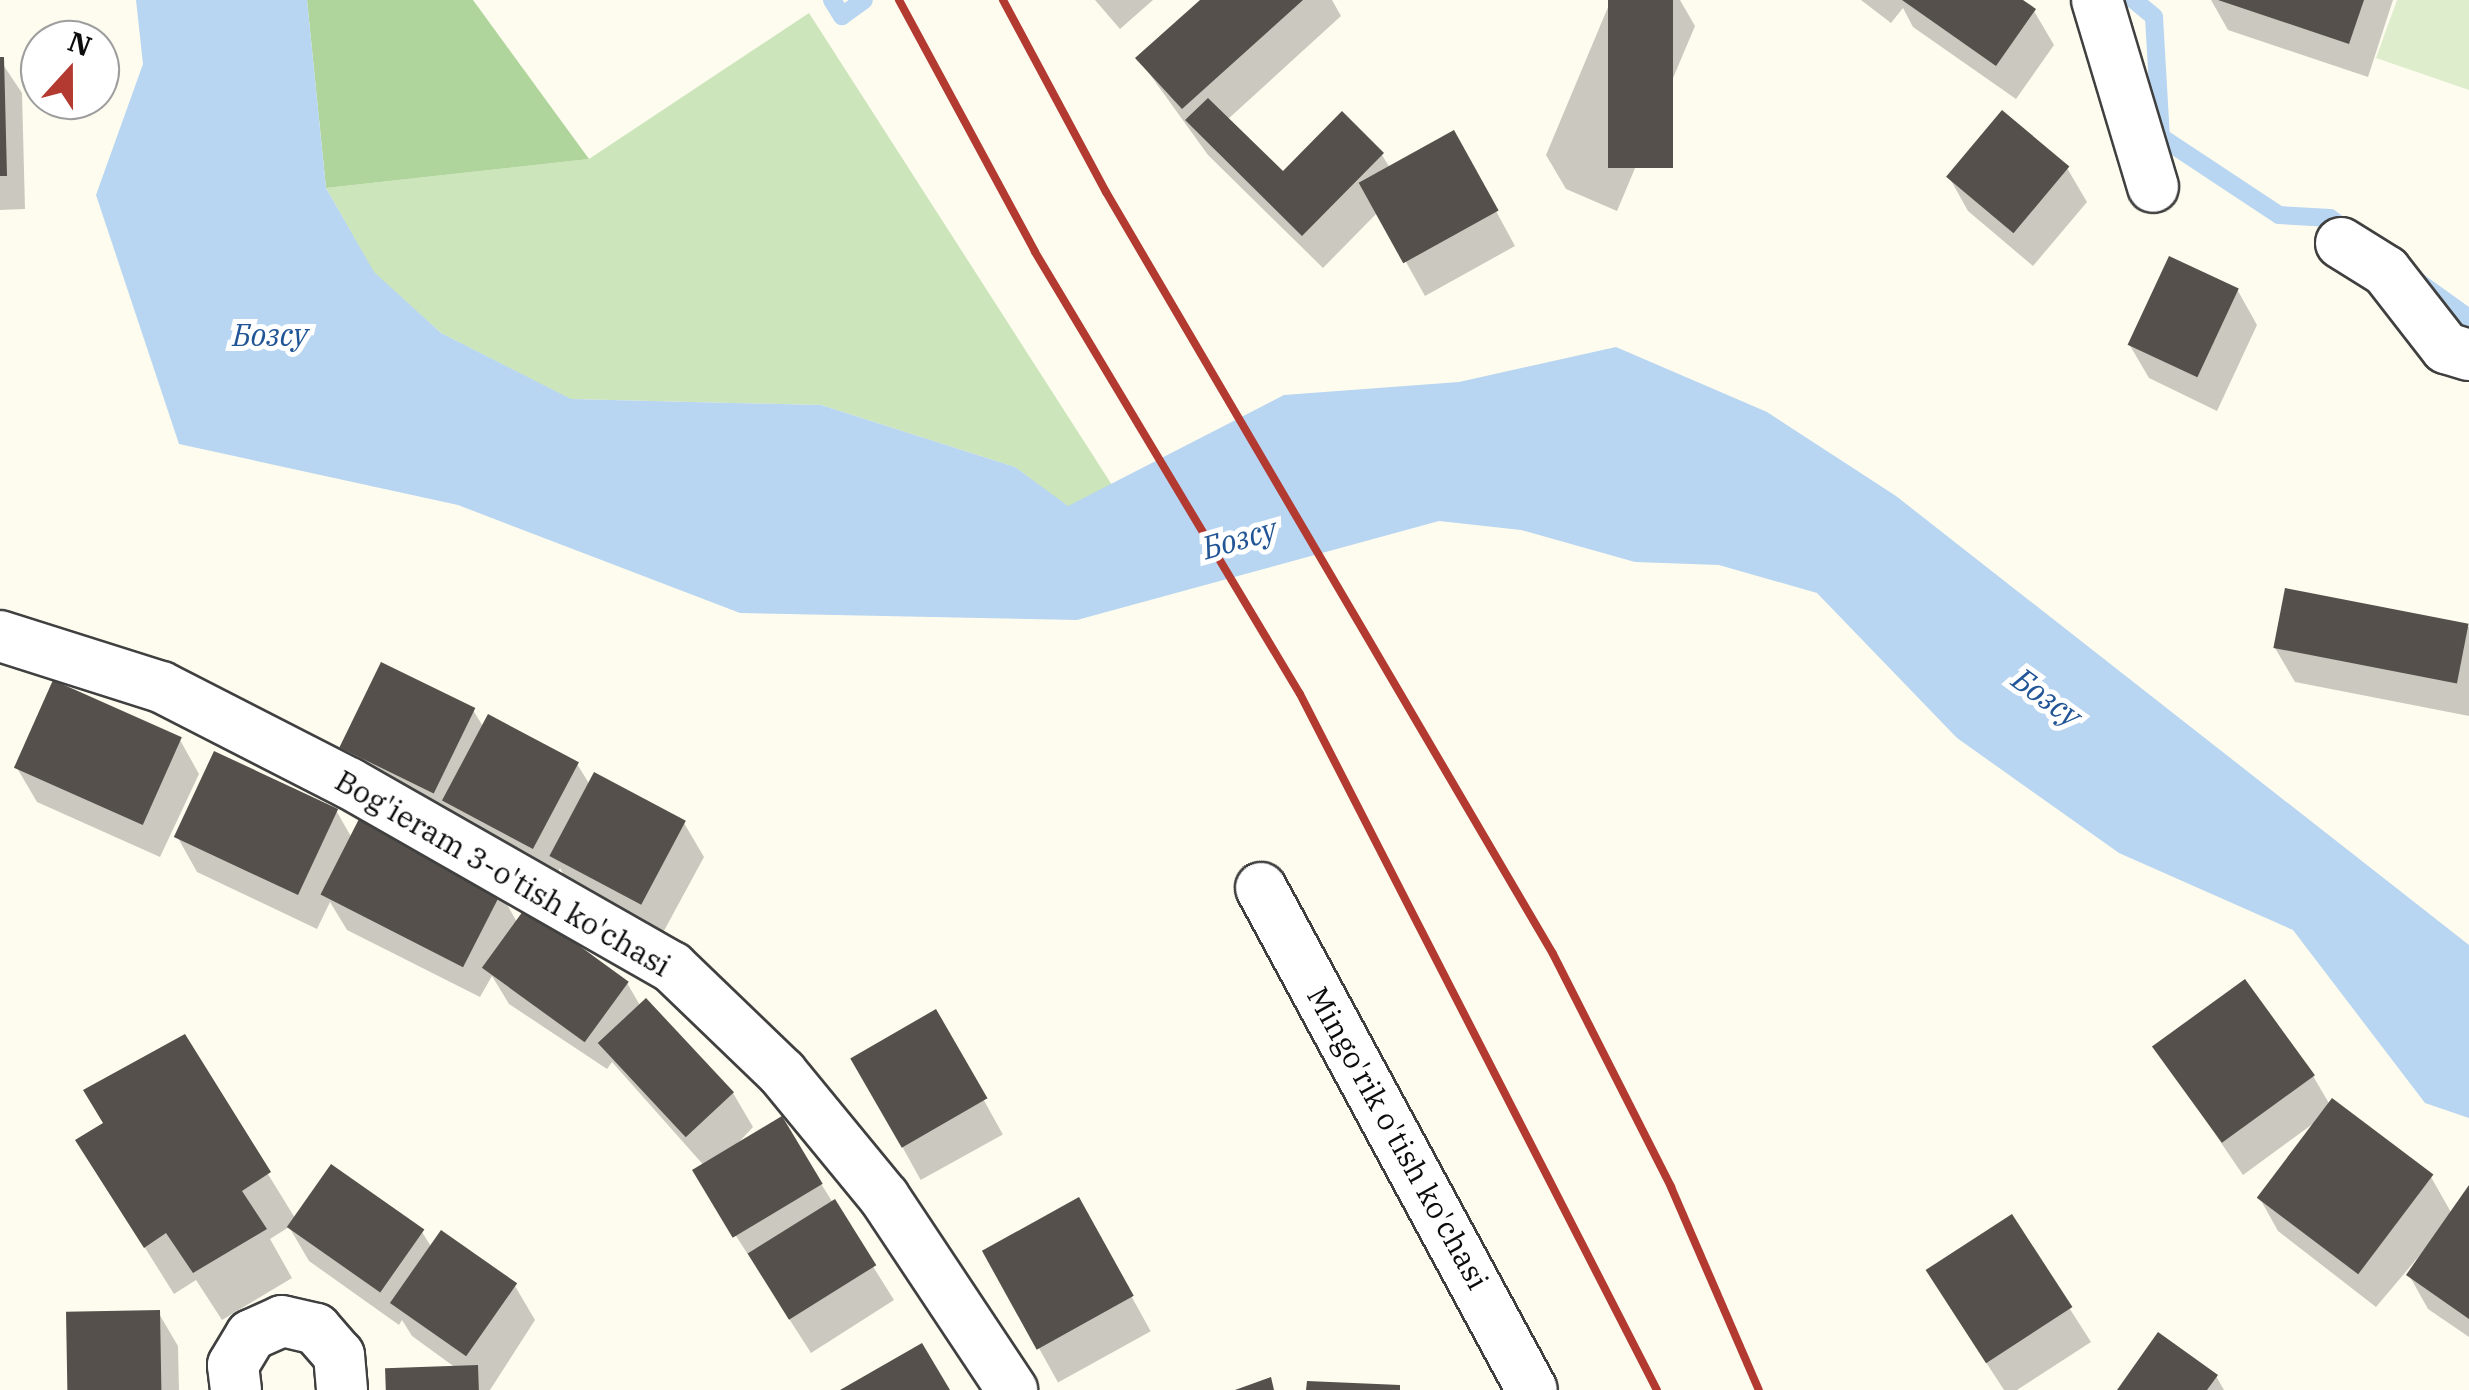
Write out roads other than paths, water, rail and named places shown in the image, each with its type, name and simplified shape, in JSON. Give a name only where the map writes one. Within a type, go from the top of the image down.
[{"type":"street","points":[[2097,0],[2153,187]]},
{"type":"street","points":[[2341,243],[2386,271],[2446,348],[2469,355]]},
{"type":"street","name":"Bog'ieram 3-o'tish ko'chasi","points":[[0,636],[161,687],[349,783],[672,967],[782,1073],[884,1197],[1012,1390]]},
{"type":"street","name":"Mingo'rik o'tish ko'chasi","points":[[1262,888],[1532,1390]]},
{"type":"street","points":[[236,1390],[233,1365],[251,1335],[282,1321],[316,1329],[340,1355],[342,1390]]},
{"type":"water","name":"Бозсу","points":[[136,0],[307,0],[326,188],[374,272],[441,333],[571,399],[821,405],[1015,467],[1068,506],[1284,395],[1459,382],[1616,347],[1767,412],[1896,496],[2469,945],[2469,1118],[2425,1103],[2293,930],[2119,853],[1957,738],[1817,593],[1719,565],[1635,562],[1521,530],[1439,521],[1077,620],[740,613],[458,505],[179,444],[96,195],[143,64]]},
{"type":"waterway","points":[[832,0],[842,16],[864,0]]},
{"type":"waterway","points":[[2134,0],[2154,17],[2161,137],[2279,215],[2330,218],[2351,233]]},
{"type":"waterway","points":[[2416,280],[2469,318]]},
{"type":"railway","points":[[899,0],[1035,252],[1300,694],[1657,1390]]},
{"type":"railway","points":[[1003,0],[1106,192],[1553,954],[1671,1187],[1759,1390]]}]
